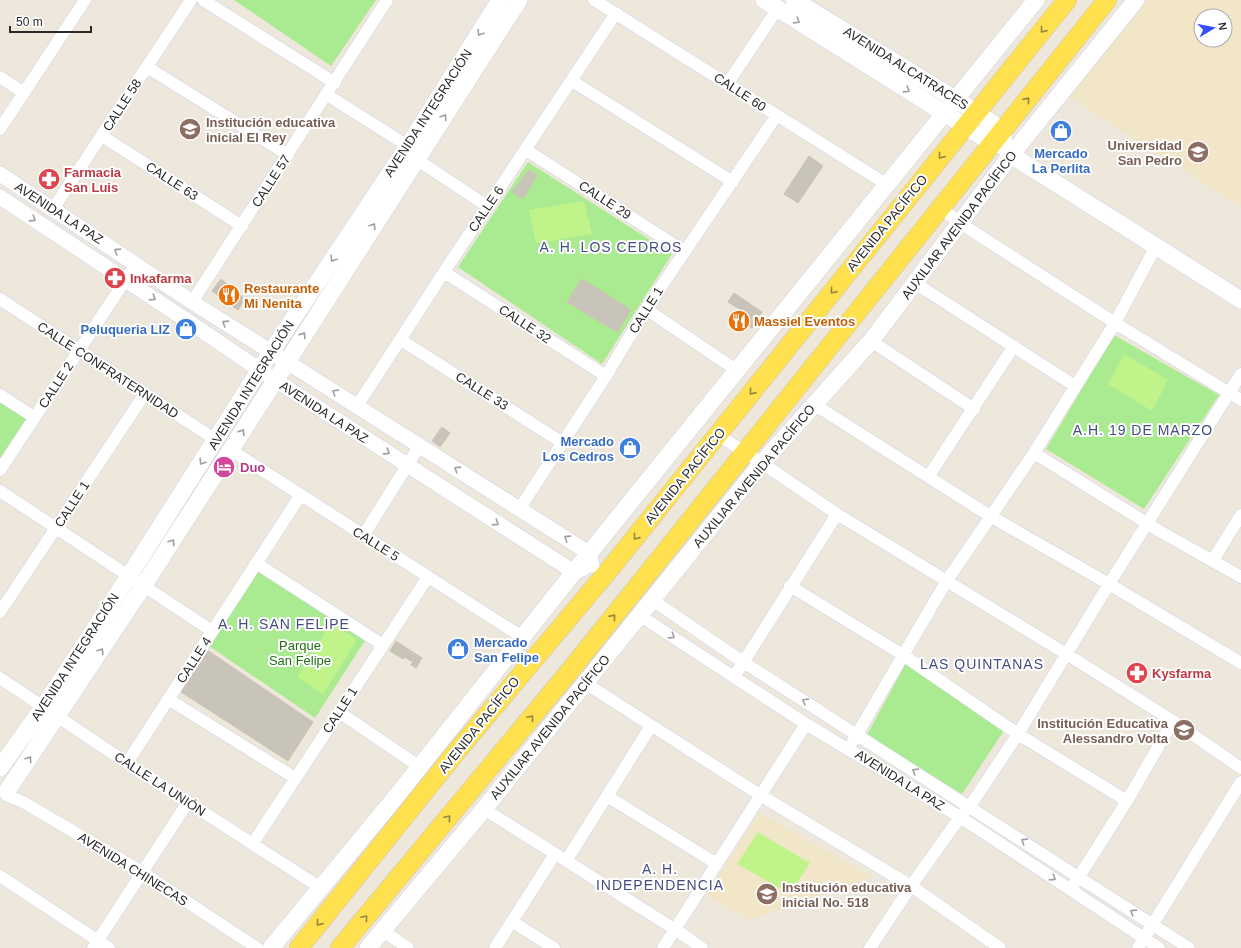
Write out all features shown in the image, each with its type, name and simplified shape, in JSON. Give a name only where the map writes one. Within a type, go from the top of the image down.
[{"type":"main road","name":"AVENIDA INTEGRACIÓN","points":[[0,768],[44,706],[216,440],[260,370],[265,348],[412,152],[500,0]]},
{"type":"main road","points":[[2,795],[58,716],[231,450],[275,380],[412,152],[519,0]]},
{"type":"main road","name":"AVENIDA ALCATRACES","points":[[794,0],[956,99],[971,119]]},
{"type":"main road","points":[[271,948],[420,767],[574,572],[597,563],[736,370],[1036,0]]},
{"type":"main road","name":"AVENIDA PACÍFICO","points":[[299,948],[457,751],[597,563],[718,435],[1067,0]]},
{"type":"main road","points":[[340,948],[570,672],[940,207],[1002,143],[1107,0]]},
{"type":"main road","name":"AUXILIAR AVENIDA PACÍFICO","points":[[368,948],[484,809],[762,462],[815,405],[871,341],[960,223],[1002,143],[1136,0]]},
{"type":"main road","points":[[771,4],[944,113],[971,119],[1002,143],[1156,246],[1241,300]]},
{"type":"street","points":[[0,129],[85,0]]},
{"type":"street","points":[[203,0],[335,83]]},
{"type":"street","name":"CALLE 57","points":[[192,302],[335,83],[387,0]]},
{"type":"street","name":"CALLE 60","points":[[594,0],[728,83],[886,184]]},
{"type":"street","name":"CALLE 58","points":[[53,209],[147,67],[186,2]]},
{"type":"street","points":[[728,83],[771,4]]},
{"type":"street","name":"CALLE 6","points":[[358,406],[487,206],[526,150],[616,13]]},
{"type":"street","points":[[147,67],[288,155]]},
{"type":"street","points":[[0,77],[24,93]]},
{"type":"street","points":[[572,81],[733,182]]},
{"type":"street","points":[[327,95],[412,152],[487,206]]},
{"type":"street","name":"CALLE 1","points":[[520,508],[606,376],[646,309],[777,115]]},
{"type":"street","name":"CALLE 63","points":[[102,136],[242,226]]},
{"type":"street","name":"CALLE 29","points":[[526,150],[684,251]]},
{"type":"street","name":"AVENIDA LA PAZ","points":[[0,174],[192,302],[520,508],[597,563]]},
{"type":"street","name":"AVENIDA LA PAZ","points":[[0,198],[275,380],[574,572]]},
{"type":"street","points":[[940,207],[960,223],[1115,323],[1241,400]]},
{"type":"street","points":[[848,748],[946,582],[1034,453],[1115,323],[1156,246]]},
{"type":"street","name":"CALLE 2","points":[[0,470],[136,264]]},
{"type":"street","name":"CALLE 32","points":[[444,272],[606,376]]},
{"type":"street","points":[[915,283],[1075,386]]},
{"type":"street","name":"CALLE CONFRATERNIDAD","points":[[0,299],[144,395],[216,440]]},
{"type":"street","points":[[646,309],[736,370]]},
{"type":"street","name":"CALLE 33","points":[[401,340],[563,443]]},
{"type":"street","points":[[871,341],[974,408]]},
{"type":"street","points":[[928,477],[1014,346]]},
{"type":"street","points":[[870,948],[911,886],[960,817],[970,806],[1018,734],[1068,654],[1109,584],[1149,523],[1241,374]]},
{"type":"street","points":[[0,395],[34,418]]},
{"type":"street","name":"CALLE 1","points":[[0,612],[144,395]]},
{"type":"street","points":[[815,405],[990,516],[1109,584],[1241,664]]},
{"type":"street","points":[[718,435],[762,462],[837,514],[946,582],[1068,654],[1173,721],[1241,767]]},
{"type":"street","points":[[363,536],[420,445]]},
{"type":"street","name":"CALLE 5","points":[[231,450],[300,496],[522,637]]},
{"type":"street","points":[[1034,453],[1149,523],[1161,532],[1241,577]]},
{"type":"street","points":[[0,491],[212,631]]},
{"type":"street","name":"CALLE 4","points":[[127,763],[300,496]]},
{"type":"street","points":[[734,677],[790,586],[837,514]]},
{"type":"street","points":[[1213,560],[1241,514]]},
{"type":"street","points":[[256,563],[383,645]]},
{"type":"street","name":"CALLE 1","points":[[252,843],[428,577]]},
{"type":"street","points":[[790,586],[903,655],[1018,734],[1127,801]]},
{"type":"street","points":[[651,599],[743,662],[970,806],[1189,948]]},
{"type":"street","name":"AVENIDA LA PAZ","points":[[639,615],[806,724],[960,817],[1071,889],[1141,943],[1159,948]]},
{"type":"street","name":"CALLE LA UNIÓN","points":[[0,678],[44,706],[127,763],[321,888]]},
{"type":"street","points":[[585,683],[760,795],[911,886],[1000,948]]},
{"type":"street","points":[[168,699],[295,778]]},
{"type":"street","points":[[339,712],[420,767]]},
{"type":"street","points":[[1071,889],[1127,801],[1173,721]]},
{"type":"street","points":[[663,948],[676,930],[806,724]]},
{"type":"street","points":[[566,861],[651,726]]},
{"type":"street","points":[[1141,943],[1241,782]]},
{"type":"street","name":"AVENIDA CHINECAS","points":[[2,795],[24,802],[142,872],[257,948]]},
{"type":"street","points":[[607,796],[717,864]]},
{"type":"street","points":[[96,944],[188,802]]},
{"type":"street","points":[[484,809],[702,948]]},
{"type":"street","points":[[495,948],[555,854]]},
{"type":"street","points":[[0,876],[96,944],[109,948]]},
{"type":"street","points":[[513,922],[554,948]]},
{"type":"street","points":[[383,931],[408,948]]},
{"type":"shaded area","name":"Universidad San Pedro","points":[[1148,0],[1241,0],[1241,207],[1069,97]]},
{"type":"shaded area","points":[[760,813],[873,877],[749,920],[706,895]]},
{"type":"green space","points":[[234,0],[376,0],[331,66]]},
{"type":"green space","points":[[528,162],[672,254],[602,364],[458,267]]},
{"type":"green space","points":[[584,201],[592,234],[536,243],[529,210]]},
{"type":"green space","points":[[1114,335],[1219,395],[1144,509],[1046,449]]},
{"type":"green space","points":[[1124,354],[1168,380],[1152,411],[1108,384]]},
{"type":"green space","points":[[0,400],[27,418],[0,461]]},
{"type":"green space","name":"Parque San Felipe","points":[[258,570],[366,639],[315,718],[209,646]]},
{"type":"green space","points":[[331,623],[357,640],[323,694],[297,677]]},
{"type":"green space","points":[[906,663],[1007,726],[962,794],[867,735]]},
{"type":"green space","points":[[758,832],[810,863],[790,894],[737,864]]},
{"type":"building","points":[[809,156],[823,166],[798,203],[784,194]]},
{"type":"building","points":[[529,170],[537,175],[523,199],[512,192]]},
{"type":"building","name":"Restaurante Mi Nenita","points":[[221,279],[245,299],[238,310],[212,291]]},
{"type":"building","points":[[582,279],[631,310],[617,332],[567,302]]},
{"type":"building","points":[[734,293],[762,312],[752,328],[736,318],[741,310],[728,302]]},
{"type":"building","points":[[442,427],[450,433],[440,447],[432,441]]},
{"type":"building","points":[[396,641],[422,658],[416,668],[411,665],[413,662],[404,657],[403,659],[390,651]]},
{"type":"building","points":[[207,650],[313,722],[288,761],[181,692]]},
{"type":"place","name":"Institución educativa inicial El Rey","points":[[190,129]]},
{"type":"place","name":"Mercado La Perlita","points":[[1061,131]]},
{"type":"place","name":"Universidad San Pedro","points":[[1198,152]]},
{"type":"place","name":"Farmacia San Luis","points":[[49,179]]},
{"type":"place","name":"Inkafarma","points":[[115,278]]},
{"type":"place","name":"Restaurante Mi Nenita","points":[[229,295]]},
{"type":"place","name":"Massiel Eventos","points":[[739,321]]},
{"type":"place","name":"Peluqueria LIZ","points":[[186,329]]},
{"type":"place","name":"Mercado Los Cedros","points":[[630,448]]},
{"type":"place","name":"Duo","points":[[224,467]]},
{"type":"place","name":"Mercado San Felipe","points":[[458,649]]},
{"type":"place","name":"Kysfarma","points":[[1137,673]]},
{"type":"place","name":"Institución Educativa Alessandro Volta","points":[[1184,730]]},
{"type":"place","name":"Institución educativa inicial No. 518","points":[[767,894]]},
{"type":"district","name":"A. H. LOS CEDROS","points":[[611,247]]},
{"type":"district","name":"A.H. 19 DE MARZO","points":[[1143,430]]},
{"type":"district","name":"A. H. SAN FELIPE","points":[[284,624]]},
{"type":"district","name":"LAS QUINTANAS","points":[[982,664]]},
{"type":"district","name":"A. H. INDEPENDENCIA","points":[[660,878]]}]
